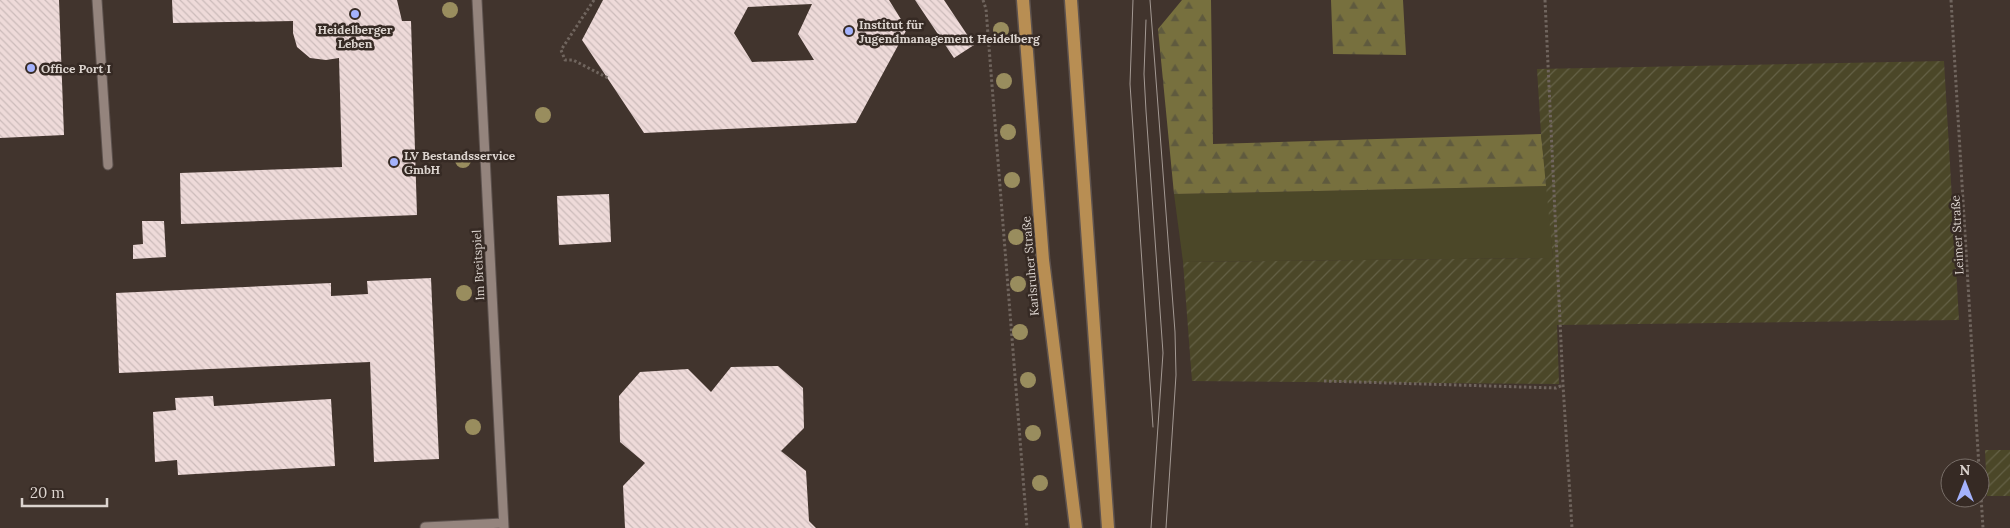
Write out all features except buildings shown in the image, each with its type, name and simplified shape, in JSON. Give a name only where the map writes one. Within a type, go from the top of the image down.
[{"type":"main road","name":"Karlsruher Straße","points":[[1022,0],[1045,277],[1076,528]]},
{"type":"main road","points":[[1070,0],[1108,528]]},
{"type":"street","points":[[97,0],[108,165]]},
{"type":"street","name":"Im Breitspiel","points":[[477,0],[503,526]]},
{"type":"street","points":[[425,527],[503,526]]},
{"type":"path","points":[[594,0],[562,50],[565,60],[574,60],[608,78]]},
{"type":"path","points":[[984,0],[989,37],[1027,528]]},
{"type":"path","points":[[1545,0],[1563,385],[1572,528]]},
{"type":"path","name":"Leimer Straße","points":[[1951,0],[1978,458]]},
{"type":"path","points":[[1324,381],[1556,388],[1563,385]]},
{"type":"path","points":[[1982,508],[1983,528]]},
{"type":"shaded area","points":[[1944,61],[1959,320],[1557,325],[1559,384],[1192,381],[1183,262],[1553,258],[1537,69]]},
{"type":"shaded area","points":[[1547,186],[1553,258],[1183,262],[1174,194]]},
{"type":"shaded area","points":[[1985,450],[2010,450],[2010,496],[1990,496],[1990,458],[1985,458]]},
{"type":"green space","points":[[1182,0],[1211,0],[1213,144],[1541,134],[1547,186],[1174,194],[1158,29]]},
{"type":"green space","points":[[1331,0],[1403,0],[1406,55],[1333,54]]},
{"type":"tram line","points":[[1133,0],[1130,84],[1153,427]]},
{"type":"tram line","points":[[1150,0],[1175,332],[1176,375],[1166,528]]},
{"type":"tram line","points":[[1146,20],[1144,74],[1163,353],[1151,528]]},
{"type":"place","name":"Heidelberger Leben","points":[[355,14]]},
{"type":"place","name":"Institut für Jugendmanagement Heidelberg","points":[[849,31]]},
{"type":"place","name":"Office Port I","points":[[31,68]]},
{"type":"place","name":"LV Bestandsservice GmbH","points":[[394,162]]}]
